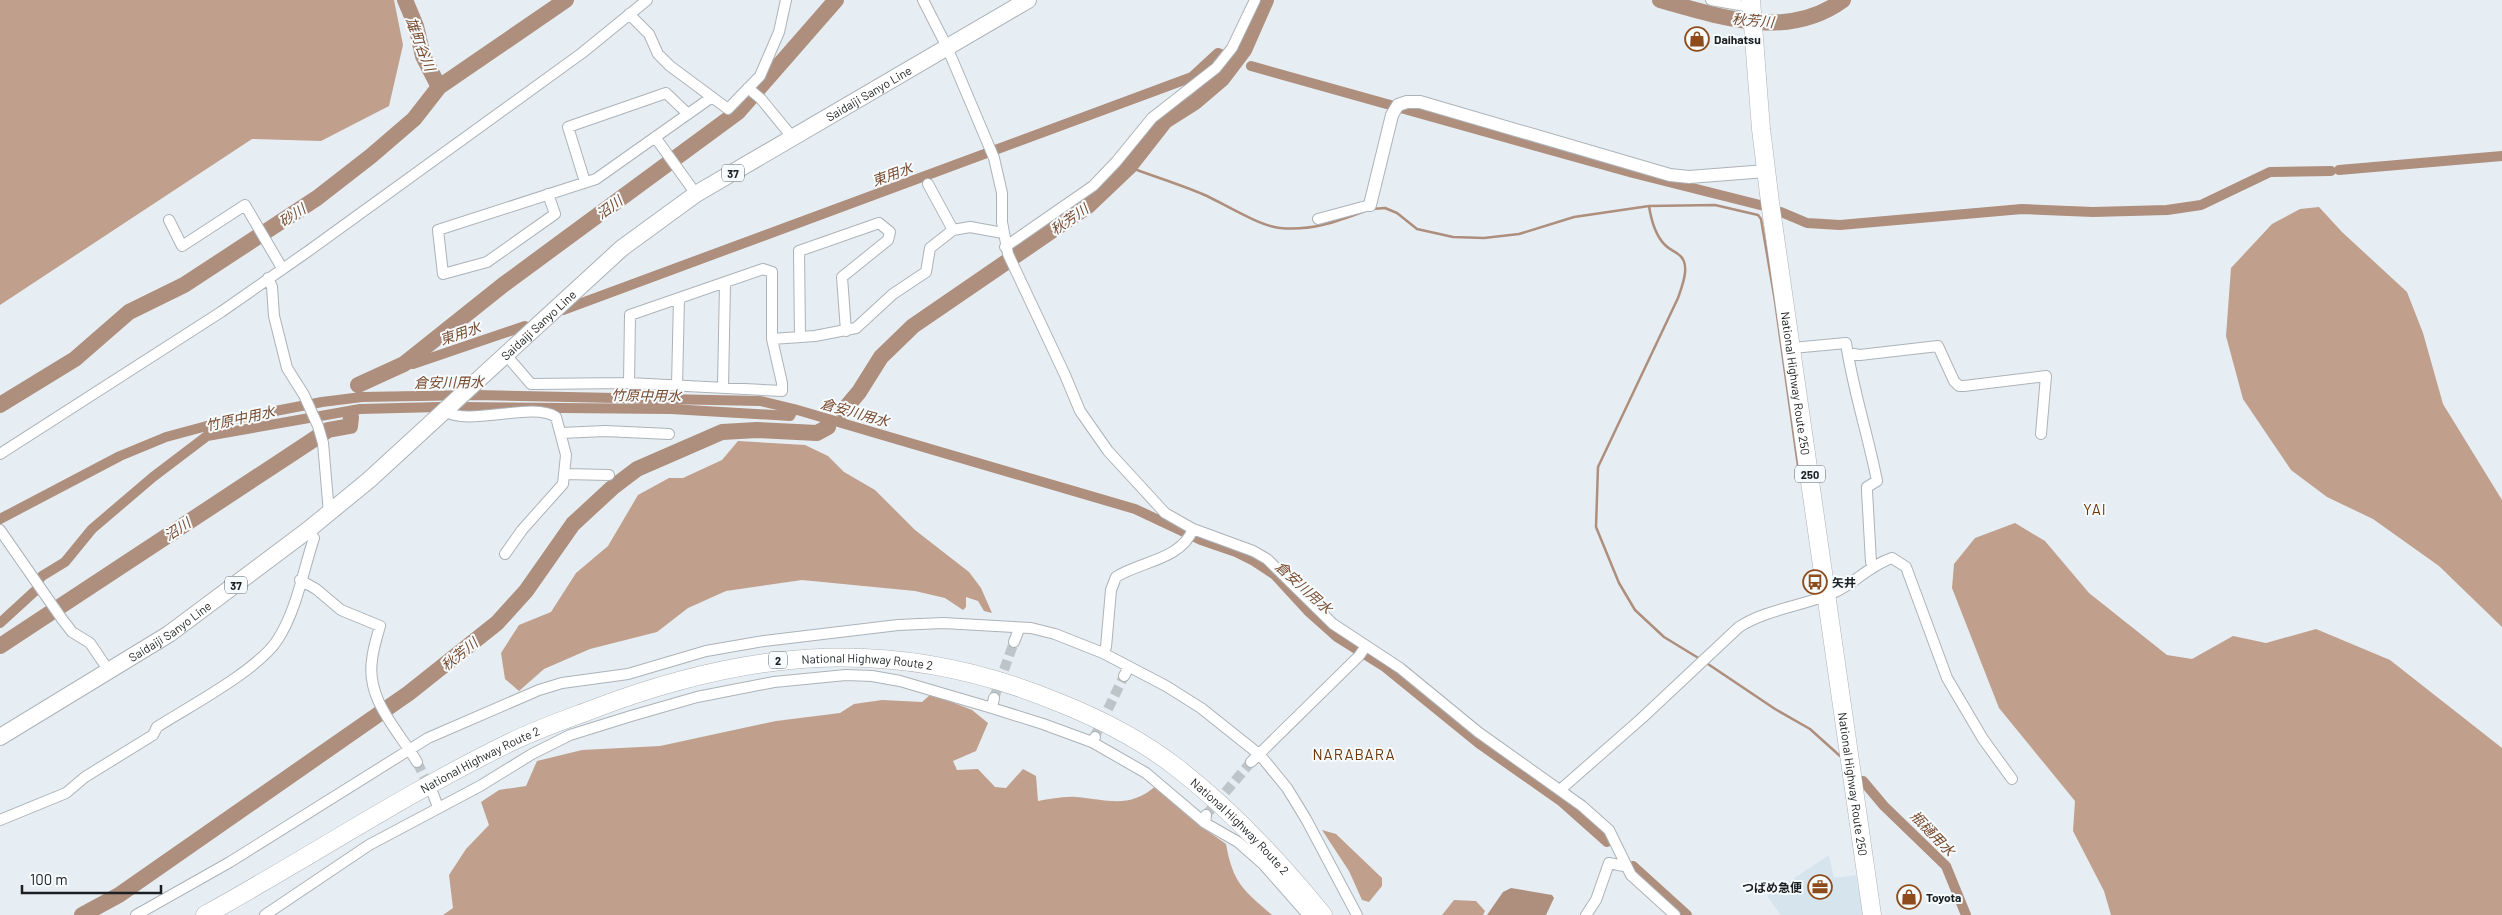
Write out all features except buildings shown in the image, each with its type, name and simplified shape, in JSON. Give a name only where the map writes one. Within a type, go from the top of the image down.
[{"type":"highway","name":"National Highway Route 250","points":[[1751,6],[1766,171],[1872,915]]},
{"type":"highway","name":"National Highway Route 2","points":[[205,915],[450,772],[561,721],[625,696],[682,679],[780,660],[836,656],[893,658],[997,679],[1091,716],[1135,739],[1175,765],[1219,802],[1260,841],[1324,915]]},
{"type":"main road","name":"Saidaiji Sanyo Line","points":[[0,738],[177,628],[308,530],[448,408],[622,248],[696,194],[1028,0]]},
{"type":"street","points":[[0,454],[221,312],[397,188],[574,59],[646,0]]},
{"type":"street","points":[[629,14],[648,34],[658,54],[664,60],[728,109],[760,76],[772,54],[786,0]]},
{"type":"street","points":[[923,0],[947,47],[993,154],[1002,193],[1003,233],[1014,268],[1057,357],[1074,400],[1089,426],[1154,504],[1191,533],[1253,551],[1267,559],[1333,624],[1363,650],[1400,668],[1478,732],[1560,790],[1609,830],[1624,866],[1631,875],[1675,915]]},
{"type":"street","points":[[1007,250],[1093,186],[1116,162],[1152,118],[1216,68],[1232,48],[1255,0]]},
{"type":"street","points":[[1711,0],[1751,6]]},
{"type":"street","points":[[748,88],[761,99],[793,138]]},
{"type":"street","points":[[585,182],[568,127],[666,93],[688,114]]},
{"type":"street","points":[[548,194],[555,214],[487,262],[442,274],[438,230],[548,194],[585,182],[596,179],[712,97]]},
{"type":"street","points":[[1318,219],[1370,205],[1392,116],[1398,105],[1407,102],[1420,102],[1670,175],[1688,177],[1766,171]]},
{"type":"street","points":[[655,137],[696,194]]},
{"type":"street","points":[[928,184],[953,230]]},
{"type":"street","points":[[169,220],[182,246],[245,205],[282,268]]},
{"type":"street","points":[[800,337],[799,251],[879,223],[890,232],[888,240],[842,277],[846,331]]},
{"type":"street","points":[[772,339],[846,331],[856,328],[893,294],[926,272],[930,248],[953,230],[970,227],[1003,233]]},
{"type":"street","points":[[506,355],[531,384],[629,383],[782,391],[782,383],[772,339],[772,272],[763,269],[630,314],[629,383]]},
{"type":"street","points":[[268,278],[272,287],[274,316],[287,368],[304,395],[318,426],[323,443],[329,513]]},
{"type":"street","points":[[723,387],[725,283]]},
{"type":"street","points":[[677,386],[679,298]]},
{"type":"street","points":[[1792,348],[1846,344],[1854,392],[1871,450],[1877,481],[1867,488],[1871,562],[1874,567]]},
{"type":"street","points":[[1848,353],[1860,355],[1938,346],[1954,382],[1958,386],[2046,376],[2041,434]]},
{"type":"street","points":[[448,408],[455,415],[551,413],[556,417],[566,455],[563,484],[522,530],[505,554]]},
{"type":"street","points":[[561,433],[605,431],[668,434]]},
{"type":"street","points":[[565,474],[608,475]]},
{"type":"street","points":[[0,530],[72,632],[90,643],[109,671]]},
{"type":"street","points":[[0,820],[66,793],[85,777],[154,735],[157,727],[262,658],[278,640],[292,611],[314,538],[308,530]]},
{"type":"street","points":[[1103,653],[1106,647],[1111,590],[1116,577],[1178,549],[1191,533]]},
{"type":"street","points":[[1560,790],[1747,622],[1827,595],[1892,558],[1906,567],[1947,678],[1983,738],[2012,779]]},
{"type":"street","points":[[300,580],[316,589],[341,610],[380,626],[371,662],[372,684],[377,701],[417,762]]},
{"type":"street","points":[[136,915],[230,862],[428,738],[539,690],[562,683],[628,674],[706,651],[788,637],[843,633],[912,624],[942,623],[1032,628],[1055,634],[1103,653],[1127,671],[1201,708],[1260,755],[1287,788],[1306,819],[1357,915]]},
{"type":"street","points":[[1014,642],[1019,628]]},
{"type":"street","points":[[1251,762],[1363,650]]},
{"type":"street","points":[[264,915],[370,845],[570,735],[697,697],[774,682],[872,676],[993,703],[1043,724],[1094,739],[1146,773],[1238,842],[1263,864],[1308,915]]},
{"type":"street","points":[[433,794],[438,807]]},
{"type":"street","points":[[1586,915],[1596,900],[1608,863],[1624,866]]},
{"type":"shaded area","points":[[0,0],[394,0],[403,45],[389,106],[321,141],[252,139],[0,305]]},
{"type":"shaded area","points":[[2319,207],[2342,232],[2407,292],[2423,333],[2443,404],[2502,500],[2502,627],[2439,566],[2373,519],[2327,497],[2291,470],[2243,399],[2226,336],[2231,268],[2272,224],[2300,209]]},
{"type":"shaded area","points":[[738,441],[805,445],[828,456],[844,472],[875,490],[915,530],[969,572],[981,588],[992,613],[984,611],[978,601],[966,597],[966,607],[963,610],[945,598],[915,591],[802,580],[726,591],[688,608],[657,632],[590,649],[544,669],[519,691],[505,679],[501,653],[519,625],[551,612],[576,573],[608,546],[638,495],[669,478],[683,478],[722,460]]},
{"type":"shaded area","points":[[2015,523],[2045,541],[2089,593],[2167,655],[2192,659],[2233,636],[2266,643],[2316,629],[2390,660],[2502,748],[2502,915],[2111,915],[2104,891],[2073,831],[2075,801],[1999,708],[1952,588],[1954,564],[1975,538]]},
{"type":"shaded area","points":[[931,694],[972,710],[988,723],[976,751],[953,761],[957,770],[978,769],[995,787],[1006,788],[1023,769],[1036,776],[1038,801],[1071,797],[1109,801],[1128,800],[1147,793],[1157,785],[1192,814],[1199,825],[1226,844],[1232,868],[1241,885],[1272,915],[443,915],[453,908],[449,875],[466,849],[489,825],[481,802],[499,790],[526,786],[537,761],[582,750],[660,746],[776,721],[840,713],[854,704],[882,700],[922,702]]},
{"type":"shaded area","points":[[1322,830],[1336,834],[1382,878],[1382,886],[1369,902],[1362,900],[1349,871]]},
{"type":"shaded area","name":"つばめ急便","points":[[1829,855],[1834,878],[1856,875],[1863,915],[1781,915],[1767,896]]},
{"type":"shaded area","points":[[1511,888],[1552,895],[1554,898],[1546,915],[1487,915],[1503,892]]},
{"type":"shaded area","points":[[1454,900],[1476,901],[1485,911],[1483,915],[1442,915]]},
{"type":"waterway","name":"雄町谷川","points":[[405,0],[416,26],[423,56],[439,87]]},
{"type":"waterway","name":"砂川","points":[[0,405],[75,359],[129,312],[184,285],[317,198],[371,156],[414,119],[439,87],[566,0]]},
{"type":"waterway","name":"沼川","points":[[358,385],[404,364],[503,285],[738,112],[836,0]]},
{"type":"waterway","name":"秋芳川","points":[[843,411],[859,392],[881,357],[913,326],[1088,206],[1129,167],[1165,121],[1195,102],[1222,79],[1244,50],[1266,0]]},
{"type":"waterway","name":"秋芳川","points":[[1660,0],[1706,13],[1753,22],[1799,20],[1822,12],[1843,0]]},
{"type":"waterway","name":"東用水","points":[[563,310],[1192,77],[1218,53],[1223,55]]},
{"type":"waterway","points":[[1251,66],[1633,173],[1764,206]]},
{"type":"waterway","points":[[2339,170],[2502,156]]},
{"type":"waterway","points":[[1129,167],[1198,192],[1253,219],[1280,228],[1313,227],[1365,211]]},
{"type":"waterway","points":[[1781,212],[1807,223],[1840,225],[2022,209],[2093,212],[2167,210],[2201,205],[2270,172],[2331,171]]},
{"type":"waterway","points":[[1372,209],[1385,208],[1397,213],[1417,229],[1453,237],[1484,238],[1519,234],[1574,217],[1649,206],[1715,205],[1758,215],[1761,219],[1775,301],[1798,466]]},
{"type":"waterway","points":[[1649,206],[1656,232],[1662,241],[1682,258],[1685,275],[1678,298],[1598,467],[1596,527],[1619,583],[1635,610],[1664,637],[1700,659]]},
{"type":"waterway","name":"東用水","points":[[404,364],[413,364],[525,326]]},
{"type":"waterway","name":"倉安川用水","points":[[0,519],[120,456],[166,437],[229,420],[322,402],[362,397],[476,395],[760,401],[794,409],[1135,509],[1201,540],[1236,552],[1254,561],[1275,575],[1309,612],[1337,637],[1385,667],[1481,745],[1562,802],[1607,842]]},
{"type":"waterway","name":"竹原中用水","points":[[38,581],[42,576],[65,562],[92,529],[153,477],[207,436],[360,409],[439,407]]},
{"type":"waterway","name":"竹原中用水","points":[[462,407],[671,409],[790,416],[794,409]]},
{"type":"waterway","name":"沼川","points":[[0,646],[328,430],[350,426],[351,417]]},
{"type":"waterway","name":"秋芳川","points":[[82,915],[119,895],[409,693],[497,623],[526,591],[573,524],[612,488],[637,469],[722,432],[757,430],[817,433],[828,427]]},
{"type":"waterway","name":"竹原中用水","points":[[0,623],[35,591]]},
{"type":"waterway","points":[[1705,662],[1775,709],[1810,729],[1840,756]]},
{"type":"waterway","name":"瓶樋用水","points":[[1863,781],[1884,806],[1946,866],[1966,915]]},
{"type":"waterway","name":"倉安川用水","points":[[1633,866],[1687,915]]},
{"type":"tunnel","points":[[994,698],[1014,642]]},
{"type":"tunnel","points":[[1095,736],[1124,676]]},
{"type":"tunnel","points":[[417,762],[430,788]]},
{"type":"tunnel","points":[[1206,815],[1251,762]]},
{"type":"place","name":"Daihatsu","points":[[1697,39]]},
{"type":"place","name":"矢井","points":[[1815,582]]},
{"type":"place","name":"つばめ急便","points":[[1820,887]]},
{"type":"place","name":"Toyota","points":[[1909,897]]},
{"type":"district","name":"YAI","points":[[2095,509]]},
{"type":"district","name":"NARABARA","points":[[1354,754]]}]
